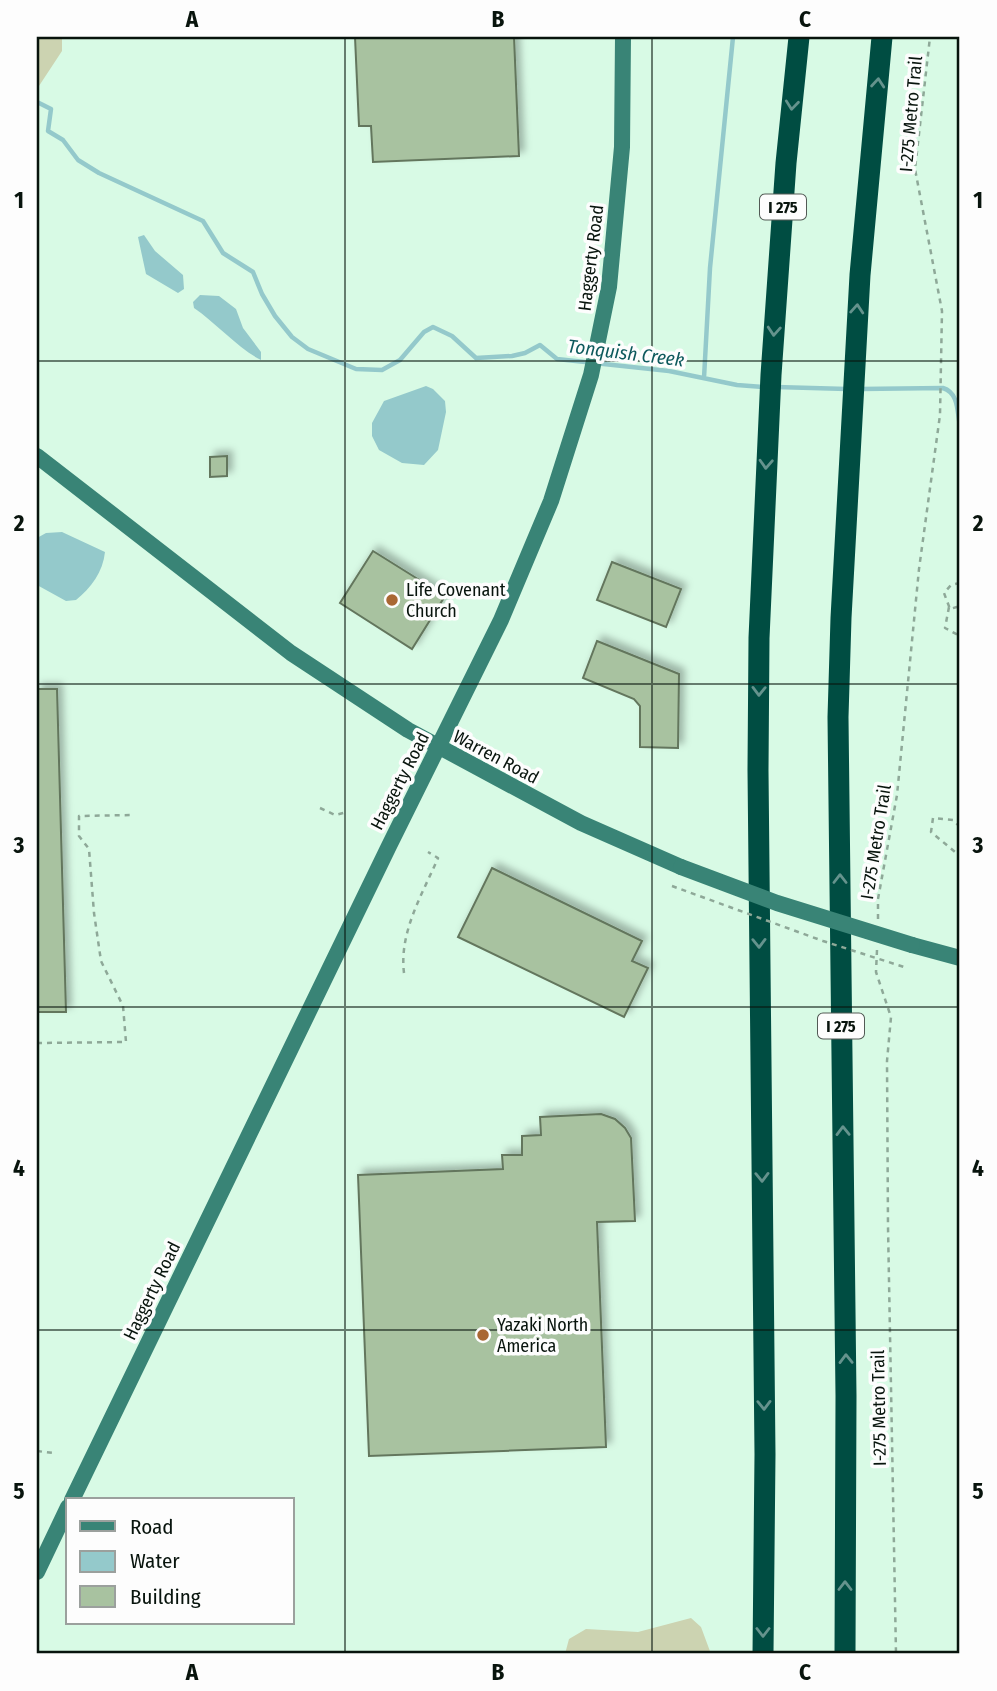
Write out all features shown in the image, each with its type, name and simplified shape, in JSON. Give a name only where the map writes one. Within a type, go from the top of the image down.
[{"type":"highway","name":"I 275","points":[[763,1654],[765,1443],[759,638],[770,387],[786,163],[799,37]]},
{"type":"highway","name":"I 275","points":[[845,1654],[846,1396],[838,717],[860,275],[883,37]]},
{"type":"main road","name":"Haggerty Road","points":[[73,1498],[501,620],[537,539],[591,375],[609,287],[622,133],[623,37]]},
{"type":"main road","name":"Warren Road","points":[[37,456],[300,659],[439,748],[580,823],[681,867],[777,903],[960,958]]},
{"type":"main road","points":[[37,1573],[66,1511]]},
{"type":"path","name":"I-275 Metro Trail","points":[[878,923],[878,899],[897,796],[919,569],[940,415],[942,311],[915,169],[930,37]]},
{"type":"path","points":[[960,583],[951,585],[944,593],[949,607],[945,628],[960,636]]},
{"type":"path","points":[[949,607],[960,606]]},
{"type":"path","points":[[320,808],[335,815],[347,812]]},
{"type":"path","points":[[37,1043],[126,1042],[123,1006],[101,961],[89,849],[79,836],[79,816],[132,815]]},
{"type":"path","points":[[960,827],[953,820],[933,818],[931,832],[960,856]]},
{"type":"path","points":[[404,973],[403,948],[406,933],[438,858],[428,852]]},
{"type":"path","points":[[672,886],[822,941],[904,967]]},
{"type":"path","name":"I-275 Metro Trail","points":[[877,947],[876,972],[891,1017],[887,1061],[888,1227],[896,1654]]},
{"type":"path","points":[[37,1451],[53,1453]]},
{"type":"green space","points":[[37,37],[62,37],[62,51],[37,89]]},
{"type":"green space","points":[[691,1618],[701,1627],[711,1654],[565,1654],[569,1639],[586,1629],[638,1632]]},
{"type":"water","points":[[144,235],[155,251],[183,275],[184,289],[178,293],[146,274],[138,237]]},
{"type":"water","points":[[200,295],[219,296],[236,309],[243,328],[261,352],[261,360],[194,308],[193,302]]},
{"type":"water","points":[[426,386],[445,401],[446,412],[438,450],[424,465],[402,463],[379,450],[372,436],[372,423],[384,401]]},
{"type":"water","points":[[62,532],[105,552],[95,579],[76,600],[66,601],[37,585],[37,538],[46,533]]},
{"type":"building","points":[[355,37],[514,37],[519,156],[373,162],[371,126],[359,126]]},
{"type":"building","points":[[227,456],[227,476],[210,477],[210,457]]},
{"type":"building","name":"Life Covenant Church","points":[[373,551],[445,596],[412,649],[340,603]]},
{"type":"building","points":[[612,562],[681,589],[666,627],[597,600]]},
{"type":"building","points":[[597,641],[679,674],[678,748],[640,747],[640,706],[634,699],[583,678]]},
{"type":"building","points":[[37,689],[57,689],[66,1012],[37,1012]]},
{"type":"building","points":[[492,868],[642,941],[632,961],[648,968],[624,1017],[458,937]]},
{"type":"building","name":"Yazaki North America","points":[[601,1114],[615,1119],[631,1138],[635,1221],[597,1222],[606,1447],[369,1456],[358,1175],[503,1169],[502,1155],[522,1155],[522,1136],[541,1135],[540,1117]]},
{"type":"waterway","points":[[704,378],[710,268],[733,37]]},
{"type":"waterway","name":"Tonquish Creek","points":[[37,102],[51,109],[48,131],[63,140],[78,160],[99,173],[203,221],[223,253],[253,272],[275,316],[292,337],[308,349],[356,369],[382,370],[400,360],[424,332],[433,327],[452,336],[476,358],[512,356],[540,345],[557,359],[669,371],[737,385],[763,387]]},
{"type":"waterway","name":"Tonquish Creek","points":[[776,387],[847,389]]},
{"type":"waterway","name":"Tonquish Creek","points":[[860,389],[943,388],[955,399],[960,426]]},
{"type":"place","name":"Life Covenant Church","points":[[392,600]]},
{"type":"place","name":"Yazaki North America","points":[[483,1335]]}]
